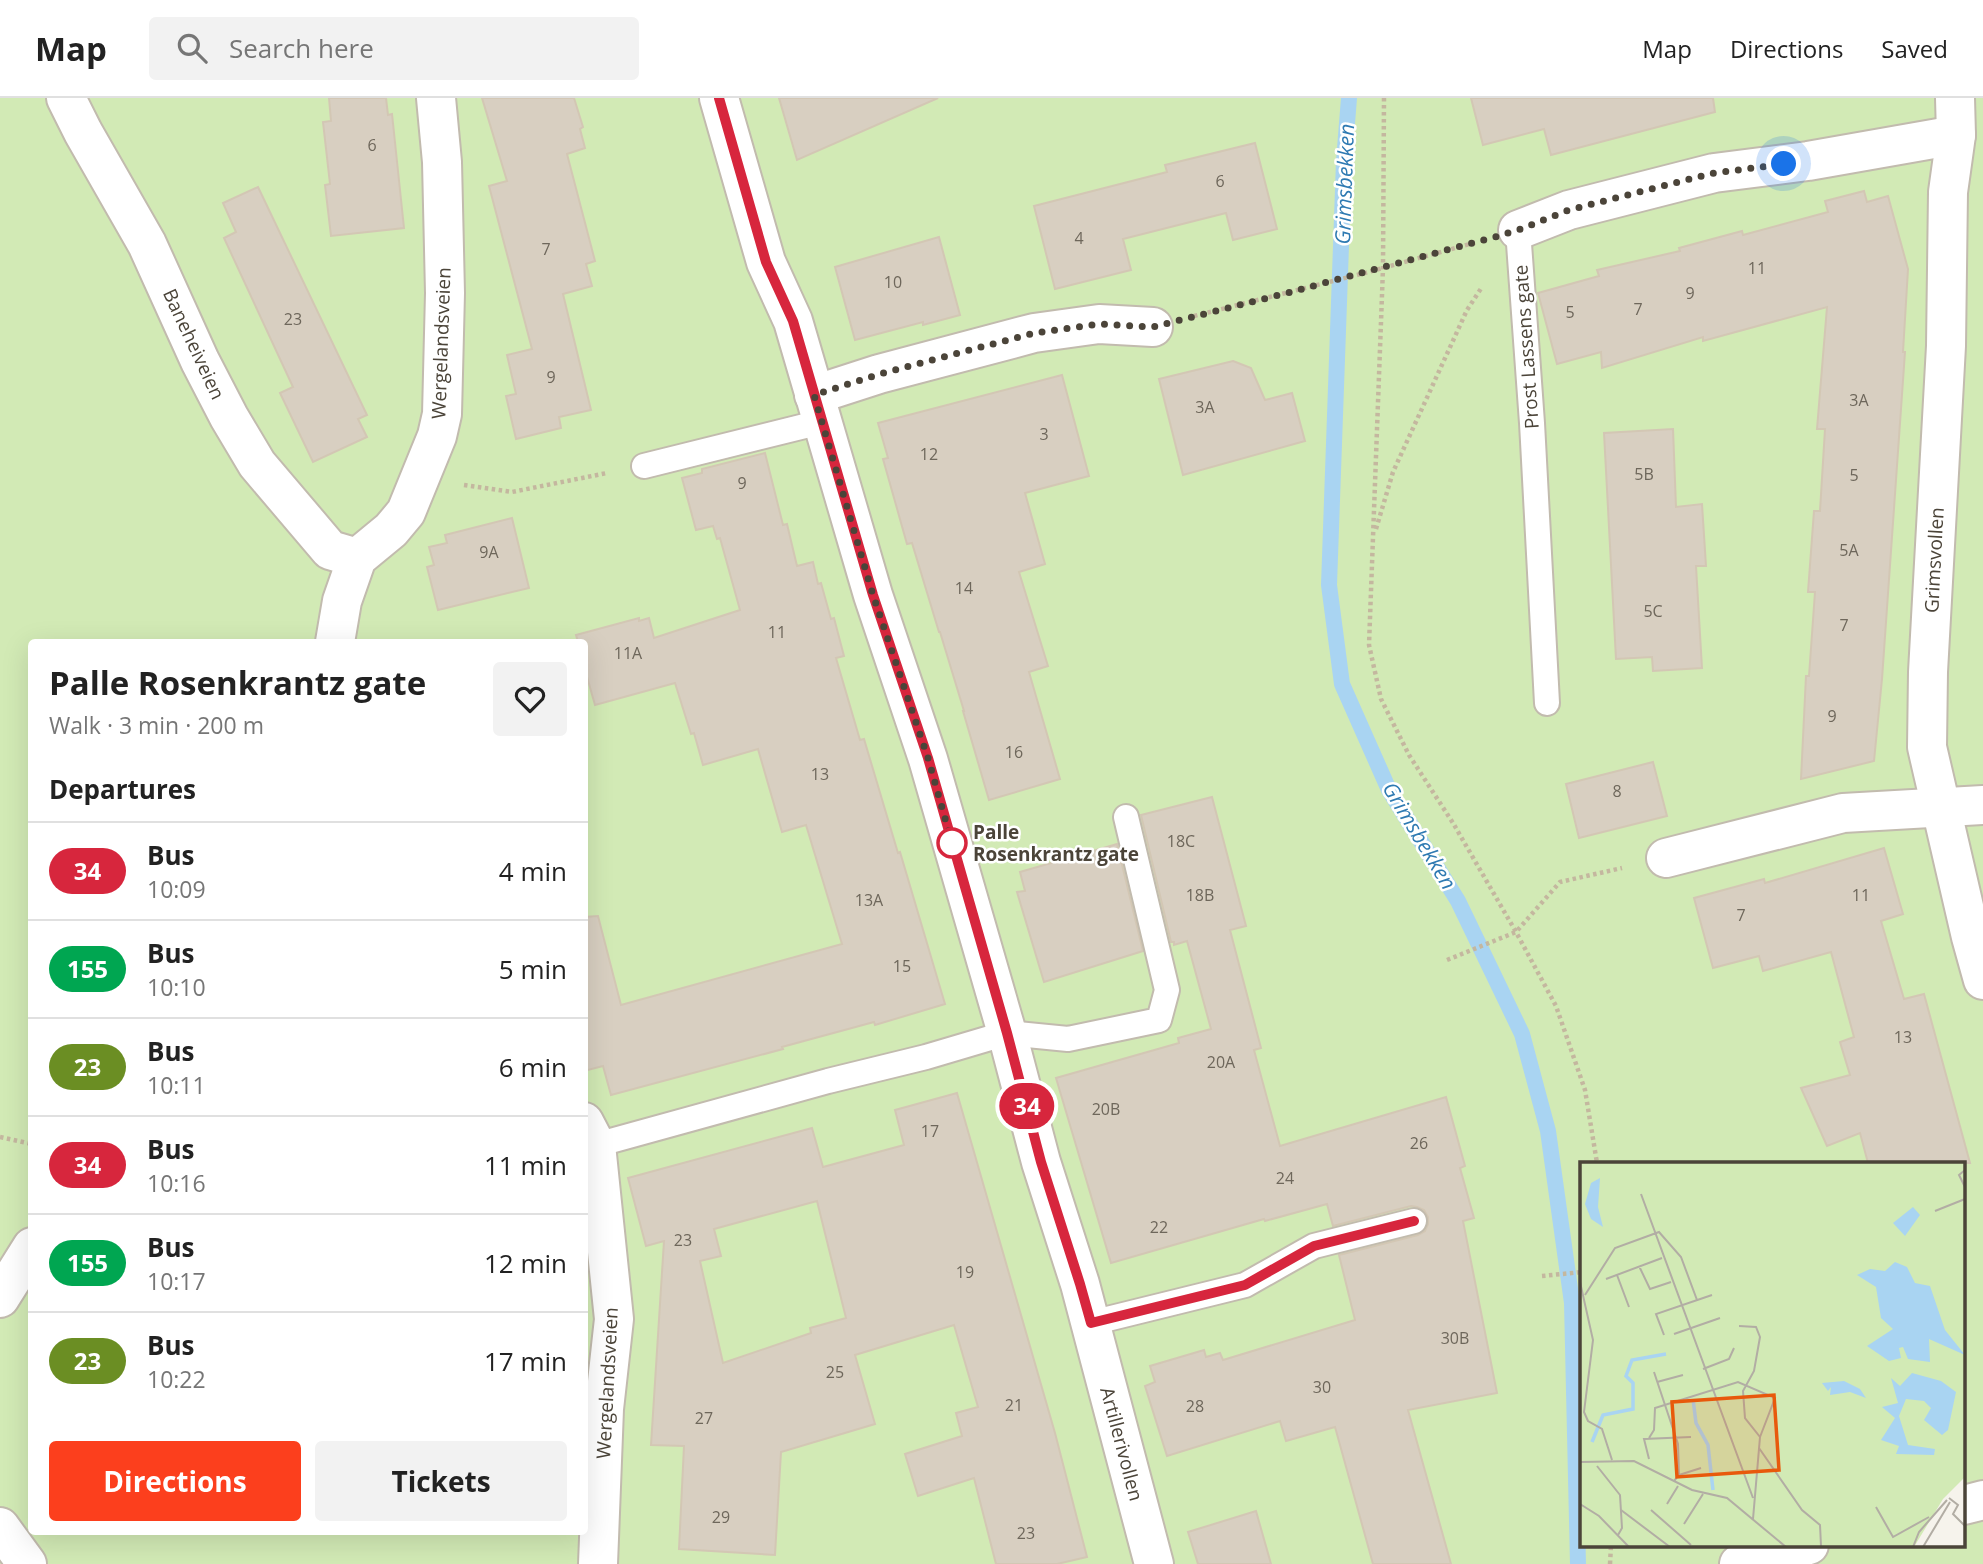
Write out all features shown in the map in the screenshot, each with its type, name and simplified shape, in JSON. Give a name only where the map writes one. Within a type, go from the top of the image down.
[{"type":"street","name":"Baneheiveien","points":[[65,98],[147,244],[200,361],[257,464],[330,550],[357,558]]},
{"type":"street","name":"Wergelandsveien","points":[[357,558],[391,530],[406,512],[437,436],[442,414],[445,293],[442,162],[436,98]]},
{"type":"street","name":"Artillerivollen","points":[[719,98],[766,262],[793,321],[873,595],[928,758],[1041,1162],[1091,1323],[1154,1564]]},
{"type":"street","points":[[1518,230],[1569,210],[1714,173],[1808,161],[1964,114]]},
{"type":"street","name":"Grimsvollen","points":[[1964,114],[1948,192],[1946,346],[1928,672],[1927,747],[1970,937],[1983,980]]},
{"type":"street","points":[[817,409],[880,374],[1034,333],[1099,324],[1153,327]]},
{"type":"street","points":[[336,639],[342,601],[357,558]]},
{"type":"street","points":[[1666,858],[1843,813],[1983,805]]},
{"type":"street","name":"Wergelandsveien","points":[[590,1134],[614,1320],[604,1409],[598,1564]]},
{"type":"street","points":[[0,1298],[28,1253]]},
{"type":"street","points":[[1966,1504],[1983,1500]]},
{"type":"street","points":[[0,1527],[27,1564]]},
{"type":"street","points":[[1739,1564],[1805,1546]]},
{"type":"lane","name":"Prost Lassens gate","points":[[1518,230],[1533,436],[1547,703]]},
{"type":"lane","points":[[644,466],[817,409]]},
{"type":"lane","points":[[590,1134],[664,1125],[1007,1033],[1068,1039],[1159,1020],[1167,990],[1126,817]]},
{"type":"lane","points":[[1091,1323],[1245,1285],[1314,1246],[1414,1221]]},
{"type":"path","points":[[1384,98],[1383,268],[1369,645],[1381,699],[1409,755],[1453,823],[1556,1006],[1585,1090],[1597,1162]]},
{"type":"path","points":[[1153,327],[1361,274],[1518,230]]},
{"type":"path","points":[[1374,538],[1393,472],[1467,310],[1518,230]]},
{"type":"path","points":[[512,492],[644,466]]},
{"type":"path","points":[[1447,960],[1516,932],[1560,882],[1666,858]]},
{"type":"path","points":[[0,1137],[28,1143]]},
{"type":"path","points":[[1542,1276],[1580,1272]]},
{"type":"path","points":[[1610,1564],[1611,1546]]},
{"type":"green space","points":[[0,98],[1983,98],[1983,1564],[0,1564]]},
{"type":"building","points":[[329,98],[386,98],[388,115],[392,114],[404,228],[331,236],[325,185],[330,184],[323,122],[331,121]]},
{"type":"building","points":[[482,98],[574,98],[583,127],[580,129],[585,148],[567,154],[595,261],[586,264],[592,286],[563,294],[591,410],[559,417],[561,428],[516,439],[506,396],[516,394],[507,355],[532,349],[489,186],[507,181]]},
{"type":"building","points":[[779,98],[938,98],[797,160]]},
{"type":"building","points":[[1471,98],[1713,98],[1715,112],[1551,155],[1544,129],[1483,145]]},
{"type":"building","points":[[1255,143],[1277,229],[1233,240],[1226,213],[1123,239],[1131,270],[1055,289],[1034,206],[1167,172],[1165,165]]},
{"type":"building","points":[[258,187],[367,415],[358,419],[367,437],[313,462],[280,393],[293,387],[224,238],[236,232],[223,203]]},
{"type":"building","points":[[1864,191],[1867,202],[1888,196],[1908,269],[1905,352],[1874,761],[1801,779],[1806,676],[1809,676],[1815,592],[1808,592],[1814,511],[1820,511],[1825,429],[1817,429],[1827,307],[1703,341],[1703,337],[1602,368],[1601,352],[1557,364],[1538,293],[1599,276],[1597,270],[1680,251],[1679,248],[1742,231],[1743,235],[1828,212],[1825,201]]},
{"type":"building","points":[[939,237],[960,315],[855,340],[835,267]]},
{"type":"building","points":[[1233,361],[1251,368],[1265,400],[1292,393],[1305,441],[1183,475],[1159,379]]},
{"type":"building","points":[[1062,375],[1089,476],[1025,493],[1045,564],[1019,572],[1048,666],[1029,672],[1060,779],[989,800],[912,543],[907,544],[883,459],[888,458],[878,423]]},
{"type":"building","points":[[1673,429],[1676,507],[1702,504],[1706,566],[1696,566],[1702,668],[1653,671],[1652,657],[1616,659],[1604,433]]},
{"type":"building","points":[[765,453],[783,525],[787,524],[797,566],[813,562],[831,619],[834,618],[844,656],[836,658],[860,740],[864,739],[898,853],[900,852],[945,1004],[611,1095],[603,1066],[588,1070],[588,917],[598,916],[621,1005],[842,944],[806,825],[782,832],[758,749],[703,765],[675,683],[595,705],[588,680],[588,639],[577,639],[576,635],[639,618],[639,621],[649,618],[654,638],[740,610],[720,538],[717,539],[713,526],[696,530],[682,478],[702,473],[702,469]]},
{"type":"building","points":[[512,518],[529,588],[438,610],[427,567],[434,565],[429,547],[447,543],[445,535]]},
{"type":"building","points":[[1653,762],[1667,816],[1579,838],[1566,784]]},
{"type":"building","points":[[1212,797],[1246,926],[1230,930],[1261,1048],[1254,1050],[1280,1146],[1446,1097],[1465,1166],[1460,1168],[1474,1218],[1463,1221],[1497,1393],[1408,1410],[1451,1564],[1373,1564],[1335,1427],[1286,1441],[1280,1421],[1167,1456],[1145,1386],[1155,1382],[1150,1366],[1204,1350],[1206,1357],[1220,1353],[1223,1360],[1355,1320],[1339,1255],[1418,1235],[1425,1231],[1428,1224],[1424,1210],[1411,1206],[1333,1226],[1327,1204],[1265,1221],[1264,1219],[1111,1263],[1056,1078],[1179,1043],[1178,1038],[1211,1029],[1187,941],[1174,945],[1174,942],[1171,942],[1141,815]]},
{"type":"building","points":[[1117,844],[1143,951],[1044,982],[1017,892],[1025,891],[1020,872]]},
{"type":"building","points":[[1884,848],[1903,914],[1881,921],[1904,999],[1924,994],[1970,1163],[1868,1162],[1860,1133],[1827,1146],[1801,1088],[1850,1075],[1840,1042],[1854,1037],[1831,952],[1763,971],[1759,956],[1713,968],[1694,898],[1764,879],[1765,883]]},
{"type":"building","points":[[957,1093],[1055,1433],[1087,1557],[1057,1564],[996,1564],[974,1478],[918,1496],[905,1454],[962,1436],[956,1413],[978,1407],[954,1325],[855,1355],[875,1424],[781,1452],[775,1555],[679,1549],[684,1446],[651,1445],[664,1241],[646,1246],[628,1178],[812,1128],[823,1167],[904,1145],[895,1110]],"holes":[[[817,1201],[846,1318],[810,1328],[811,1333],[723,1363],[700,1261],[721,1256],[714,1229]]]},
{"type":"building","points":[[1256,1511],[1271,1564],[1198,1564],[1188,1532]]},
{"type":"waterway","name":"Grimsbekken","points":[[1349,98],[1344,161],[1329,585],[1342,684],[1389,790],[1458,901],[1522,1034],[1548,1131],[1572,1303],[1578,1564]]},
{"type":"bus line","name":"34","points":[[719,98],[766,262],[793,321],[873,595],[928,758],[1041,1162],[1091,1323],[1245,1285],[1314,1246],[1414,1221]]},
{"type":"place","name":"Palle Rosenkrantz gate","points":[[952,843]]},
{"type":"route","points":[[952,843],[928,758],[873,595],[814,395],[880,374],[1034,333],[1099,324],[1153,327],[1495,237],[1569,210],[1714,173],[1784,164]]}]
